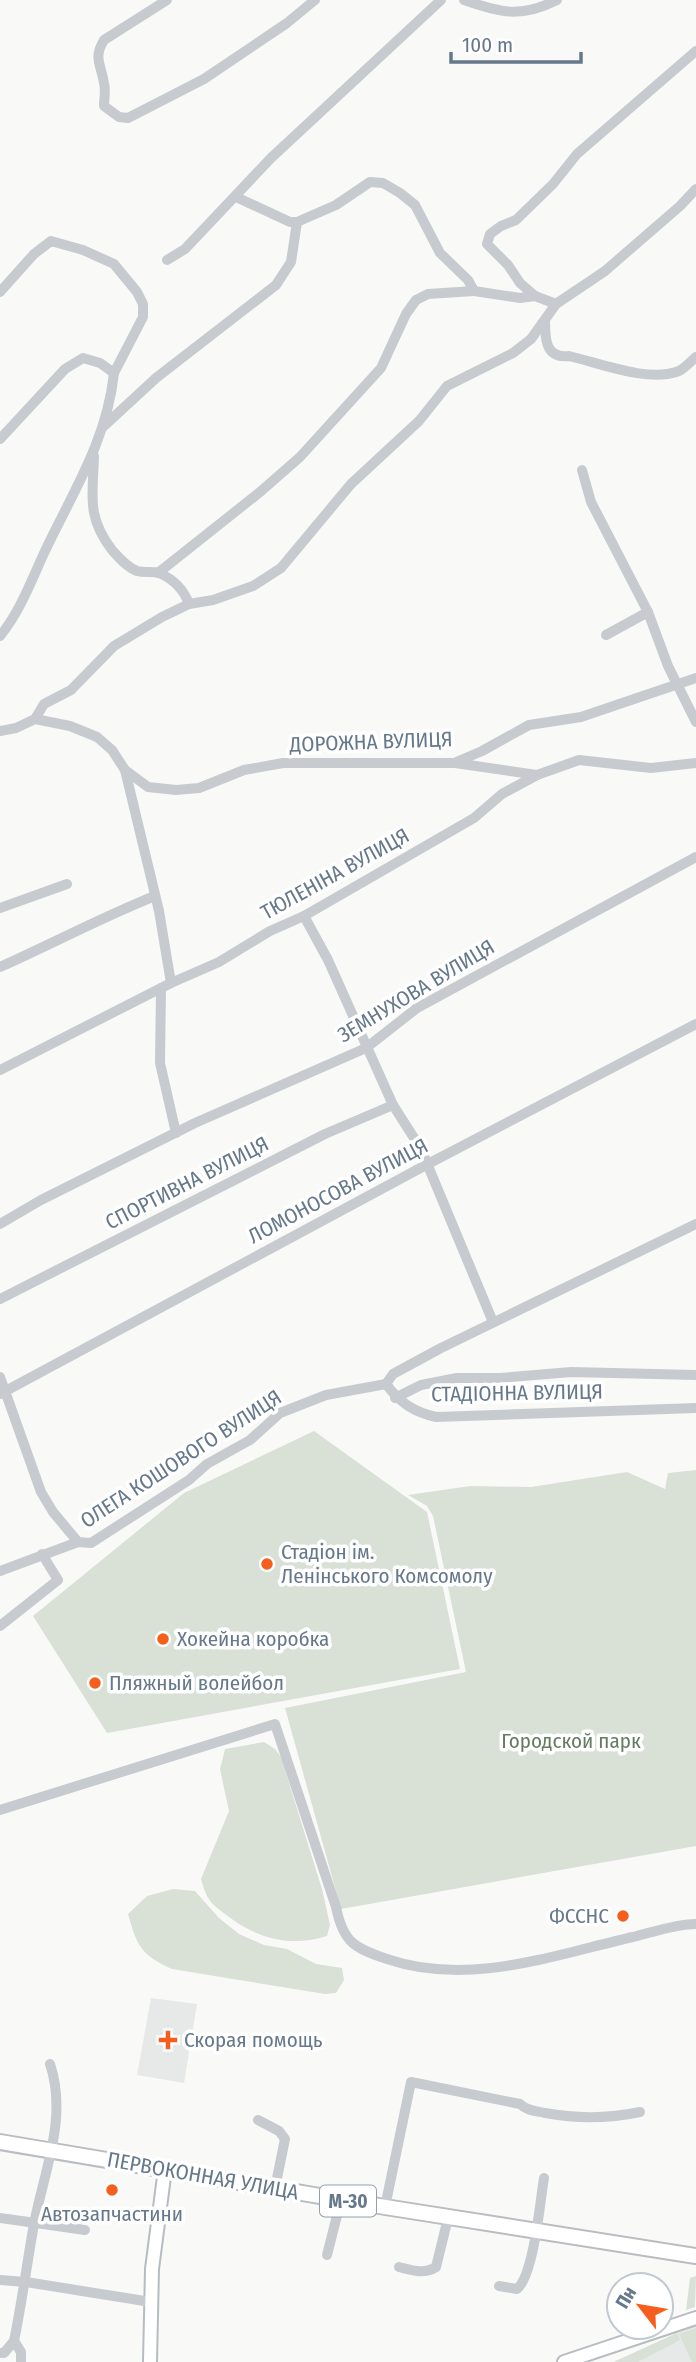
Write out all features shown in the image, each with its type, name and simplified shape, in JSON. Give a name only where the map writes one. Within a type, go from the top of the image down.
[{"type":"highway","name":"ПЕРВОКОННАЯ УЛИЦА","points":[[0,2142],[448,2218],[696,2256]]},
{"type":"main road","points":[[149,2362],[152,2269],[165,2169]]},
{"type":"main road","points":[[572,2361],[696,2318]]},
{"type":"street","points":[[167,0],[104,40],[98,50],[105,86],[104,106],[119,117],[128,118],[204,79],[316,0]]},
{"type":"street","points":[[167,260],[185,249],[271,158],[441,0]]},
{"type":"street","points":[[464,0],[495,11],[519,13],[542,8],[557,0]]},
{"type":"street","points":[[556,304],[535,296],[520,283],[487,244],[490,234],[500,226],[516,220],[553,184],[577,153],[696,51]]},
{"type":"street","points":[[236,197],[290,222],[297,222],[336,205],[370,182],[383,183],[415,205],[440,253],[468,280],[474,291]]},
{"type":"street","points":[[0,731],[16,728],[35,719],[44,704],[71,690],[114,646],[162,617],[189,604],[212,600],[253,586],[281,568],[351,484],[419,421],[447,386],[513,353],[531,339],[556,304],[605,271],[696,189]]},
{"type":"street","points":[[104,426],[156,378],[276,285],[291,262],[297,222]]},
{"type":"street","points":[[0,292],[34,254],[51,241],[83,250],[114,264],[137,292],[143,304],[143,317],[114,373],[104,426],[94,451],[26,591],[0,636]]},
{"type":"street","points":[[158,573],[174,563],[300,457],[381,368],[406,314],[416,300],[428,294],[474,291],[520,298],[535,296]]},
{"type":"street","points":[[545,318],[548,348],[551,353],[561,357],[569,356],[639,373],[665,374],[681,371],[696,357]]},
{"type":"street","points":[[0,439],[65,369],[83,358],[100,363],[114,373]]},
{"type":"street","points":[[94,451],[91,503],[100,533],[120,559],[138,571],[158,573],[184,592],[189,604]]},
{"type":"street","points":[[582,470],[591,502],[648,612],[677,684],[696,722]]},
{"type":"street","points":[[606,635],[648,612]]},
{"type":"street","name":"ДОРОЖНА ВУЛИЦЯ","points":[[125,770],[148,787],[176,790],[199,788],[244,770],[283,764],[454,763],[529,725],[581,717],[696,678]]},
{"type":"street","points":[[35,719],[71,726],[97,737],[112,750],[125,770],[155,897],[171,983]]},
{"type":"street","name":"ТЮЛЕНІНА ВУЛИЦЯ","points":[[0,1070],[171,983],[219,962],[270,931],[304,916],[474,818],[502,794],[537,775],[579,760],[651,768],[696,763]]},
{"type":"street","points":[[454,763],[537,775]]},
{"type":"street","name":"ЗЕМНУХОВА ВУЛИЦЯ","points":[[0,1224],[41,1200],[176,1133],[366,1048],[417,1008],[696,857]]},
{"type":"street","points":[[0,908],[67,884]]},
{"type":"street","points":[[0,967],[75,934],[109,914],[155,897]]},
{"type":"street","points":[[304,916],[328,960],[393,1105],[421,1149],[493,1322]]},
{"type":"street","points":[[161,988],[160,1063],[176,1133]]},
{"type":"street","name":"ЛОМОНОСОВА ВУЛИЦЯ","points":[[3,1392],[696,1024]]},
{"type":"street","name":"СПОРТИВНА ВУЛИЦЯ","points":[[0,1299],[325,1134],[393,1105]]},
{"type":"street","name":"ОЛЕГА КОШОВОГО ВУЛИЦЯ","points":[[0,1571],[78,1542],[90,1543],[190,1480],[207,1464],[250,1440],[280,1413],[327,1395],[386,1384],[393,1374],[493,1322],[696,1224]]},
{"type":"street","name":"СТАДІОННА ВУЛИЦЯ","points":[[696,1375],[571,1372],[500,1378],[457,1378],[421,1385],[396,1398],[419,1413],[436,1417],[696,1408]]},
{"type":"street","points":[[0,1377],[3,1392],[41,1492],[53,1512],[78,1542]]},
{"type":"street","points":[[386,1384],[396,1398]]},
{"type":"street","points":[[0,1626],[58,1580],[42,1555]]},
{"type":"street","points":[[0,1810],[275,1724],[340,1925],[348,1940],[360,1950],[398,1963],[436,1969],[488,1969],[520,1965],[696,1924]]},
{"type":"street","points":[[0,2353],[4,2353],[14,2342],[34,2223],[56,2133],[57,2099],[50,2064]]},
{"type":"street","points":[[385,2207],[411,2082],[520,2104],[526,2109],[572,2118],[615,2117],[640,2112]]},
{"type":"street","points":[[258,2120],[279,2131],[285,2139],[275,2188]]},
{"type":"street","points":[[499,2286],[517,2289],[522,2284],[537,2232],[544,2178]]},
{"type":"street","points":[[327,2255],[341,2200]]},
{"type":"street","points":[[0,2218],[85,2230]]},
{"type":"street","points":[[398,2267],[419,2272],[431,2271],[436,2267],[448,2218]]},
{"type":"street","points":[[0,2280],[151,2302]]},
{"type":"street","points":[[14,2342],[21,2352],[21,2362]]},
{"type":"shaded area","name":"Скорая помощь","points":[[151,1998],[197,2004],[184,2083],[137,2075]]},
{"type":"shaded area","points":[[696,2326],[696,2362],[613,2362],[659,2341],[675,2341],[677,2333]]},
{"type":"green space","name":"Стадіон ім. Ленінського Комсомолу","points":[[314,1431],[427,1512],[460,1669],[107,1733],[33,1616],[184,1493]]},
{"type":"green space","name":"Городской парк","points":[[696,1470],[696,1846],[341,1909],[285,1708],[466,1672],[433,1516],[427,1506],[408,1495],[470,1486],[531,1487],[627,1472],[665,1489],[668,1473]]},
{"type":"green space","points":[[264,1742],[281,1757],[322,1889],[330,1925],[327,1936],[286,1941],[261,1935],[236,1922],[216,1907],[203,1887],[201,1879],[229,1811],[220,1769],[225,1749]]},
{"type":"green space","points":[[173,1889],[195,1891],[219,1918],[239,1934],[264,1945],[287,1949],[316,1964],[342,1968],[344,1980],[336,1993],[325,1994],[172,1969],[162,1964],[142,1948],[128,1914],[147,1896]]},
{"type":"green space","points":[[696,2276],[695,2307],[686,2310],[690,2278]]},
{"type":"green space","points":[[696,2328],[696,2362],[692,2362],[679,2334]]},
{"type":"green space","points":[[677,2333],[680,2340],[638,2362],[614,2362],[660,2341],[675,2341]]},
{"type":"place","name":"Стадіон ім. Ленінського Комсомолу","points":[[267,1564]]},
{"type":"place","name":"Хокейна коробка","points":[[163,1639]]},
{"type":"place","name":"Пляжный волейбол","points":[[95,1683]]},
{"type":"place","name":"ФССНС","points":[[623,1916]]},
{"type":"place","name":"Скорая помощь","points":[[168,2040]]},
{"type":"place","name":"Автозапчастини","points":[[112,2190]]}]
